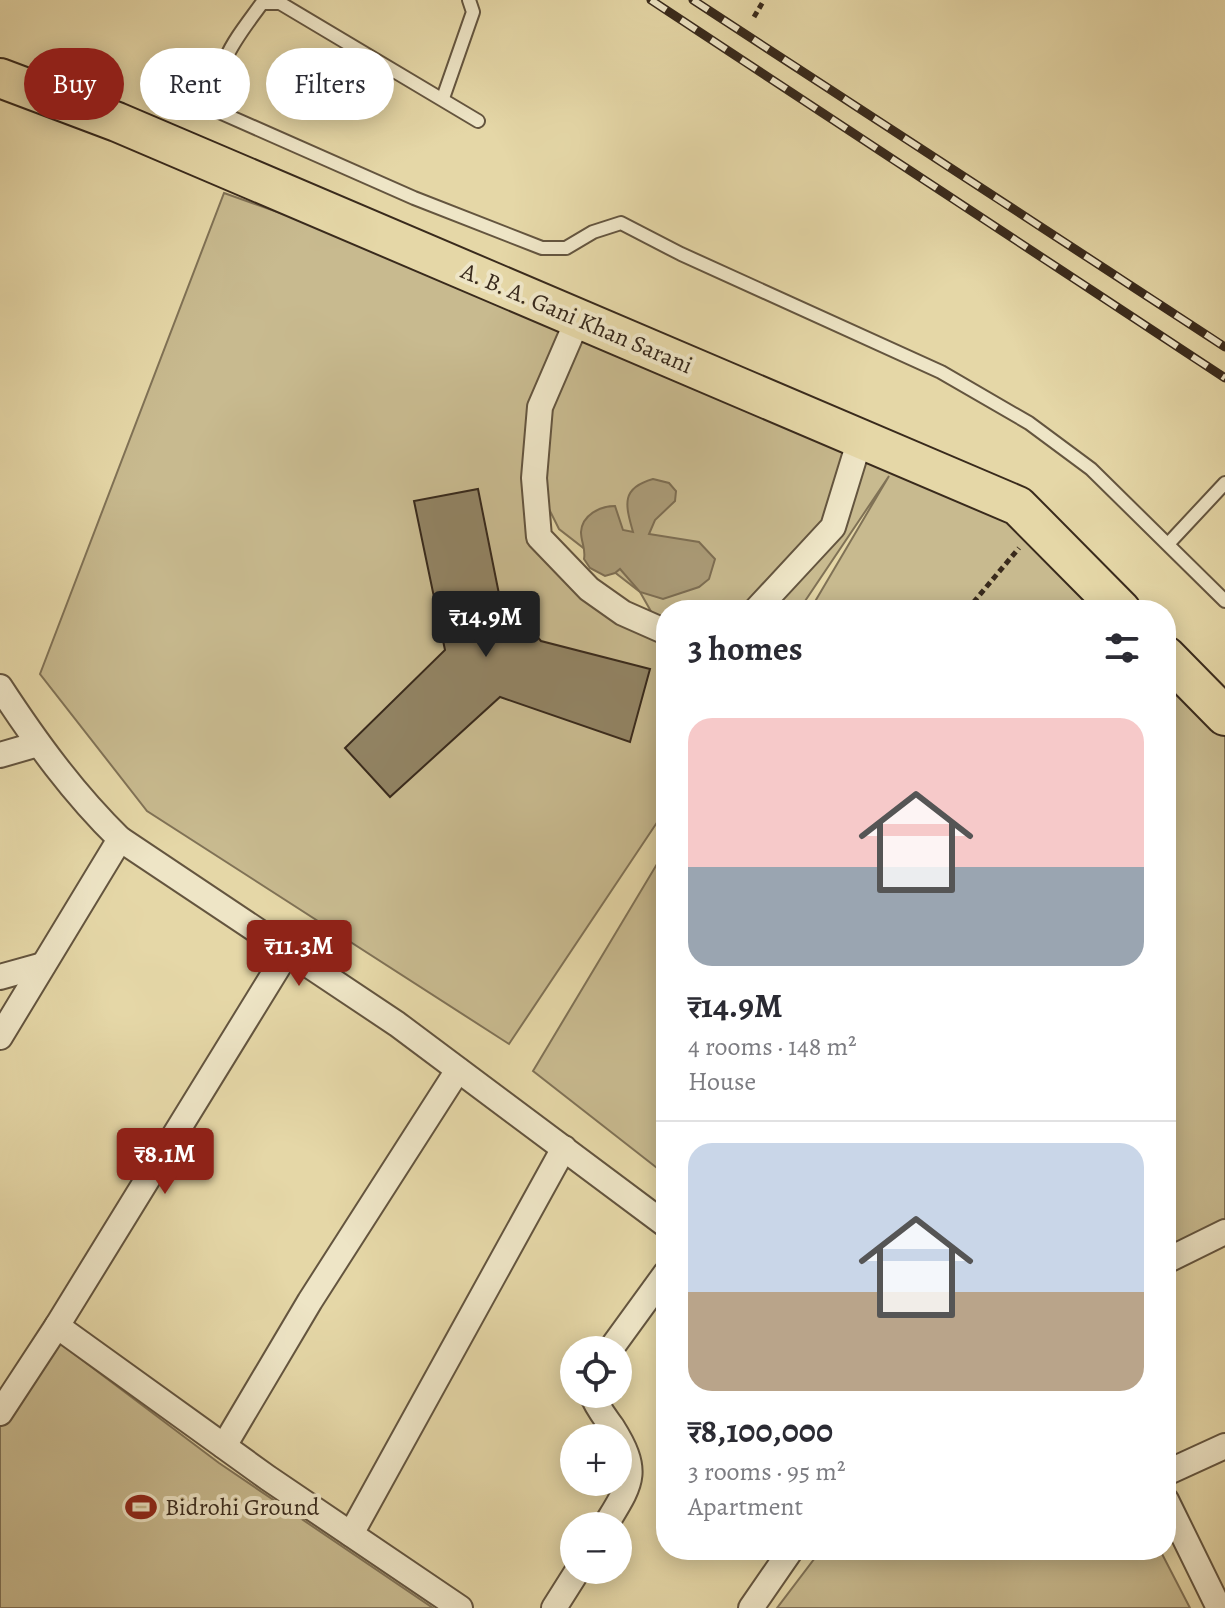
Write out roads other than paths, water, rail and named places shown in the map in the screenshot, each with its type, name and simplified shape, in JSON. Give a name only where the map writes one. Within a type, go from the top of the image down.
[{"type":"main road","name":"A. B. A. Gani Khan Sarani","points":[[0,78],[117,122],[1018,506],[1111,600]]},
{"type":"main road","points":[[1176,666],[1225,716]]},
{"type":"street","points":[[578,319],[540,407],[534,478],[539,537],[589,589],[623,613],[656,628]]},
{"type":"street","points":[[765,600],[833,527],[860,439]]},
{"type":"street","points":[[0,687],[84,804],[120,839],[397,1024],[564,1148],[656,1208]]},
{"type":"street","points":[[0,755],[38,744]]},
{"type":"street","points":[[0,1037],[120,839]]},
{"type":"street","points":[[0,1413],[288,951]]},
{"type":"street","points":[[0,977],[43,965]]},
{"type":"street","points":[[224,1446],[310,1301],[458,1070]]},
{"type":"street","points":[[351,1534],[564,1148]]},
{"type":"street","points":[[1176,1256],[1225,1232]]},
{"type":"street","points":[[620,1336],[656,1287]]},
{"type":"street","points":[[57,1326],[224,1446],[460,1608]]},
{"type":"street","points":[[601,1408],[626,1449],[630,1464],[631,1479],[613,1512]]},
{"type":"street","points":[[1176,1468],[1225,1446]]},
{"type":"street","points":[[1176,1520],[1219,1608]]},
{"type":"street","points":[[751,1608],[784,1560]]},
{"type":"street","points":[[554,1608],[569,1584]]},
{"type":"lane","points":[[443,98],[473,12],[469,0]]},
{"type":"lane","points":[[478,121],[280,3],[259,2],[225,55],[216,86],[217,111],[414,198],[542,248],[566,248],[593,232],[621,223],[681,254],[941,372],[1017,416],[1091,469],[1225,601]]},
{"type":"lane","points":[[1169,543],[1225,483]]},
{"type":"railway","points":[[651,0],[1225,378]]},
{"type":"railway","points":[[693,0],[1225,347]]},
{"type":"place","name":"Bidrohi Ground","points":[[141,1507]]}]
